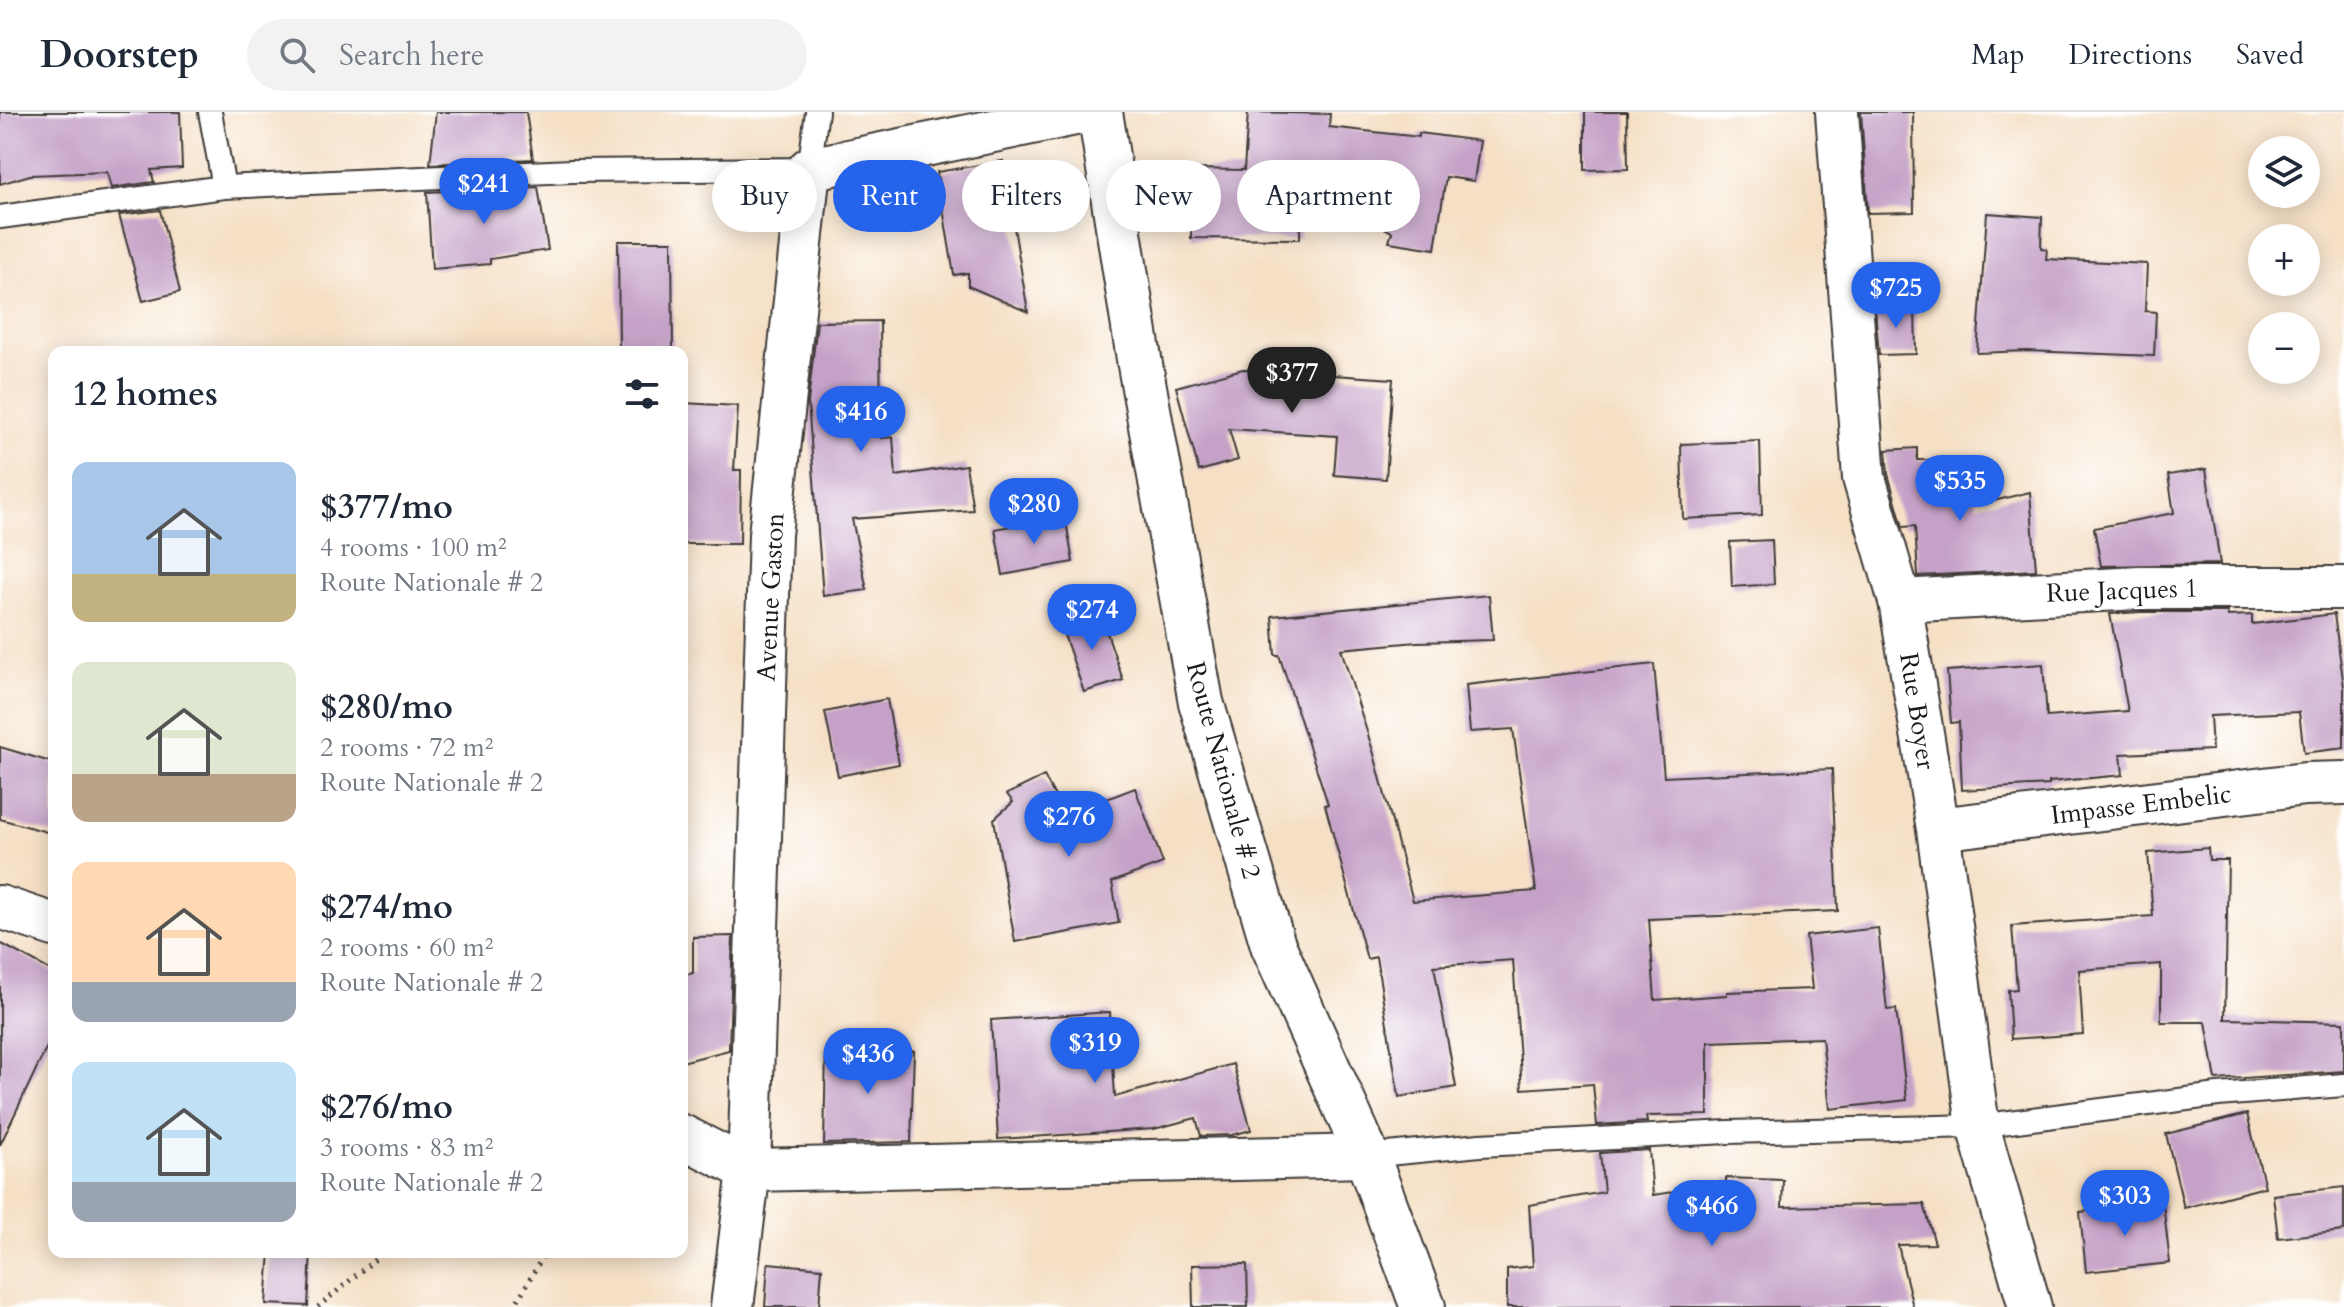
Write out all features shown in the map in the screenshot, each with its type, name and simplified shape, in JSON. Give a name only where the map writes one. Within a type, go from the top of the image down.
[{"type":"main road","name":"Route Nationale # 2","points":[[1100,112],[1140,365],[1201,702],[1273,945],[1367,1156],[1423,1307]]},
{"type":"street","points":[[817,167],[1085,112]]},
{"type":"street","name":"Rue Boyer","points":[[1837,112],[1864,478],[1900,601],[1938,829],[1978,1126],[2030,1307]]},
{"type":"street","name":"Avenue Gaston","points":[[732,1307],[749,1170],[770,535],[802,232]]},
{"type":"street","name":"Rue Jacques 1","points":[[1900,601],[2139,588],[2344,588]]},
{"type":"street","name":"Impasse Embelic","points":[[1938,829],[2305,784],[2344,783]]},
{"type":"street","points":[[0,907],[48,923]]},
{"type":"street","points":[[688,1139],[749,1170],[1367,1156]]},
{"type":"lane","points":[[210,112],[224,187]]},
{"type":"lane","points":[[810,160],[817,112]]},
{"type":"lane","points":[[0,217],[224,187],[572,171],[712,170]]},
{"type":"lane","points":[[1367,1156],[1480,1145],[1728,1132],[1978,1126],[2218,1095],[2344,1085]]},
{"type":"path","points":[[318,1307],[377,1258]]},
{"type":"path","points":[[514,1307],[542,1258]]},
{"type":"building","points":[[0,112],[180,112],[182,168],[151,170],[154,182],[111,188],[107,172],[30,175],[0,184]]},
{"type":"building","points":[[436,112],[526,112],[533,159],[430,164]]},
{"type":"building","points":[[1248,112],[1330,114],[1329,127],[1480,141],[1474,181],[1446,177],[1435,249],[1389,242],[1392,232],[1420,232],[1420,160],[1245,160]]},
{"type":"building","points":[[1585,112],[1627,112],[1628,169],[1585,170]]},
{"type":"building","points":[[1861,112],[1913,112],[1914,212],[1868,213]]},
{"type":"building","points":[[962,168],[962,232],[1015,232],[1028,312],[968,286],[968,273],[954,275],[946,227],[946,170]]},
{"type":"building","points":[[1221,170],[1237,170],[1237,232],[1300,232],[1300,239],[1191,238],[1191,232],[1221,232]]},
{"type":"building","points":[[538,187],[548,250],[490,259],[490,264],[432,269],[427,192]]},
{"type":"building","points":[[160,210],[180,292],[143,301],[119,215]]},
{"type":"building","points":[[1987,213],[2042,217],[2041,248],[2047,249],[2046,259],[2147,264],[2145,311],[2156,312],[2154,356],[2027,351],[1977,353]]},
{"type":"building","points":[[618,241],[672,241],[673,346],[619,346]]},
{"type":"building","points":[[1915,306],[1916,354],[1879,355],[1875,307]]},
{"type":"building","points":[[880,321],[881,438],[893,437],[896,476],[966,465],[973,510],[852,519],[867,590],[823,596],[808,402],[817,322]]},
{"type":"building","points":[[1243,369],[1393,379],[1386,479],[1334,475],[1337,436],[1229,429],[1238,460],[1199,471],[1176,387]]},
{"type":"building","points":[[688,403],[738,406],[734,470],[741,470],[740,544],[688,544]]},
{"type":"building","points":[[1760,441],[1762,515],[1683,519],[1681,444]]},
{"type":"building","points":[[1917,448],[1917,460],[1935,460],[1937,493],[1975,489],[1977,505],[2030,492],[2036,570],[1918,576],[1915,526],[1903,527],[1888,474],[1886,450]]},
{"type":"building","points":[[2206,469],[2220,564],[2101,566],[2094,528],[2174,513],[2168,475]]},
{"type":"building","points":[[1065,516],[1073,562],[1003,575],[995,529]]},
{"type":"building","points":[[1772,540],[1774,584],[1732,587],[1730,542]]},
{"type":"building","points":[[1489,595],[1493,640],[1417,642],[1341,649],[1374,754],[1413,901],[1536,891],[1513,729],[1470,732],[1466,685],[1654,664],[1664,777],[1832,769],[1838,911],[1649,919],[1655,1000],[1727,995],[1727,992],[1812,989],[1806,936],[1878,928],[1887,1010],[1896,1009],[1907,1100],[1830,1109],[1822,1038],[1708,1042],[1708,1115],[1646,1116],[1647,1122],[1597,1125],[1593,1084],[1522,1089],[1513,960],[1434,966],[1456,1087],[1399,1097],[1376,957],[1367,959],[1325,805],[1328,804],[1279,655],[1275,655],[1272,616]]},
{"type":"building","points":[[1100,612],[1123,680],[1084,692],[1061,626]]},
{"type":"building","points":[[2227,612],[2228,616],[2252,615],[2252,624],[2334,614],[2344,687],[2344,748],[2304,753],[2299,712],[2210,716],[2212,750],[2121,754],[2123,775],[2049,782],[2049,785],[1962,790],[1959,722],[1951,723],[1947,671],[2043,664],[2047,717],[2128,711],[2110,614]]},
{"type":"building","points":[[887,699],[899,764],[838,776],[825,712]]},
{"type":"building","points":[[0,747],[48,761],[48,832],[0,819]]},
{"type":"building","points":[[1044,776],[1065,815],[1135,788],[1163,863],[1112,882],[1119,923],[1015,942],[994,819],[1013,802],[1007,794]]},
{"type":"building","points":[[2208,848],[2209,860],[2228,860],[2225,1019],[2344,1022],[2344,1071],[2216,1080],[2206,1022],[2161,1022],[2161,964],[2079,970],[2083,1034],[2011,1039],[2008,990],[2017,989],[2012,926],[2153,916],[2148,853]]},
{"type":"building","points":[[733,936],[729,1050],[688,1060],[688,974],[693,973],[693,937]]},
{"type":"building","points":[[0,943],[48,969],[48,1045],[0,1145]]},
{"type":"building","points":[[1110,1012],[1115,1097],[1233,1064],[1251,1130],[1232,1135],[1201,1136],[1196,1118],[1154,1129],[998,1139],[991,1020]]},
{"type":"building","points":[[826,1049],[914,1051],[911,1142],[824,1144]]},
{"type":"building","points":[[2247,1114],[2265,1187],[2184,1208],[2166,1134]]},
{"type":"building","points":[[1649,1150],[1653,1195],[1726,1184],[1726,1178],[1783,1180],[1782,1207],[1924,1204],[1935,1244],[1898,1245],[1913,1307],[1507,1307],[1507,1269],[1533,1266],[1529,1205],[1604,1192],[1600,1153]]},
{"type":"building","points":[[2344,1187],[2344,1231],[2278,1238],[2273,1195]]},
{"type":"building","points":[[2163,1203],[2170,1263],[2086,1272],[2080,1212]]},
{"type":"building","points":[[270,1258],[311,1258],[308,1306],[266,1304]]},
{"type":"building","points":[[768,1263],[822,1268],[819,1307],[765,1307]]},
{"type":"building","points":[[1247,1264],[1248,1307],[1193,1307],[1192,1265]]}]
